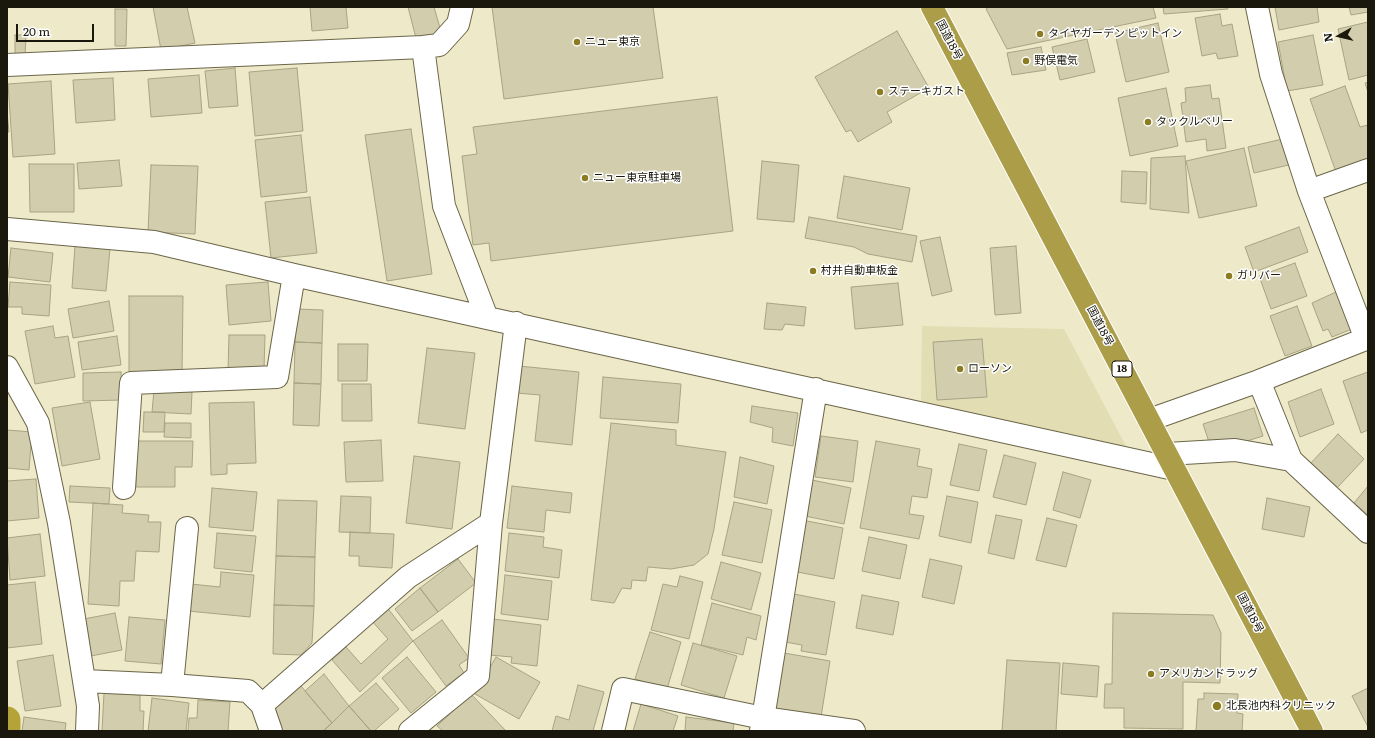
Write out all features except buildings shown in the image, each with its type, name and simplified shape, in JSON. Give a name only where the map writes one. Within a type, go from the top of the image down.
[{"type":"highway","name":"国道18号","points":[[932,7],[1312,731]]},
{"type":"street","points":[[7,65],[423,47],[439,45],[458,24],[462,7]]},
{"type":"street","points":[[1149,420],[1259,381],[1367,338],[1309,191],[1271,74],[1257,7]]},
{"type":"street","points":[[423,47],[444,206],[487,318]]},
{"type":"street","points":[[1309,191],[1368,170]]},
{"type":"street","points":[[7,229],[154,242],[487,318],[816,389],[1170,462],[1235,450],[1291,460]]},
{"type":"street","points":[[124,488],[131,383],[277,377],[294,275]]},
{"type":"street","points":[[410,731],[478,676],[491,523],[516,324]]},
{"type":"street","points":[[7,367],[38,423],[59,523],[88,706],[87,731]]},
{"type":"street","points":[[1259,381],[1291,460],[1368,532]]},
{"type":"street","points":[[762,725],[816,389]]},
{"type":"street","points":[[262,705],[408,577],[491,523]]},
{"type":"street","points":[[172,685],[187,528]]},
{"type":"street","points":[[84,681],[172,685],[248,691],[262,705],[271,731]]},
{"type":"street","points":[[613,731],[623,689],[762,725],[854,731]]},
{"type":"shaded area","points":[[922,326],[1064,329],[1127,448],[921,402]]},
{"type":"waterway","points":[[7,720],[7,727]]},
{"type":"place","name":"タイヤガーデン ピットイン","points":[[1040,34]]},
{"type":"place","name":"ニュー東京","points":[[577,42]]},
{"type":"place","name":"野俣電気","points":[[1026,61]]},
{"type":"place","name":"ステーキガスト","points":[[880,92]]},
{"type":"place","name":"タックルベリー","points":[[1148,122]]},
{"type":"place","name":"ニュー東京駐車場","points":[[585,178]]},
{"type":"place","name":"村井自動車板金","points":[[813,271]]},
{"type":"place","name":"ガリバー","points":[[1229,276]]},
{"type":"place","name":"ローソン","points":[[960,369]]},
{"type":"place","name":"アメリカンドラッグ","points":[[1151,674]]},
{"type":"place","name":"北長池内科クリニック","points":[[1217,706]]}]
